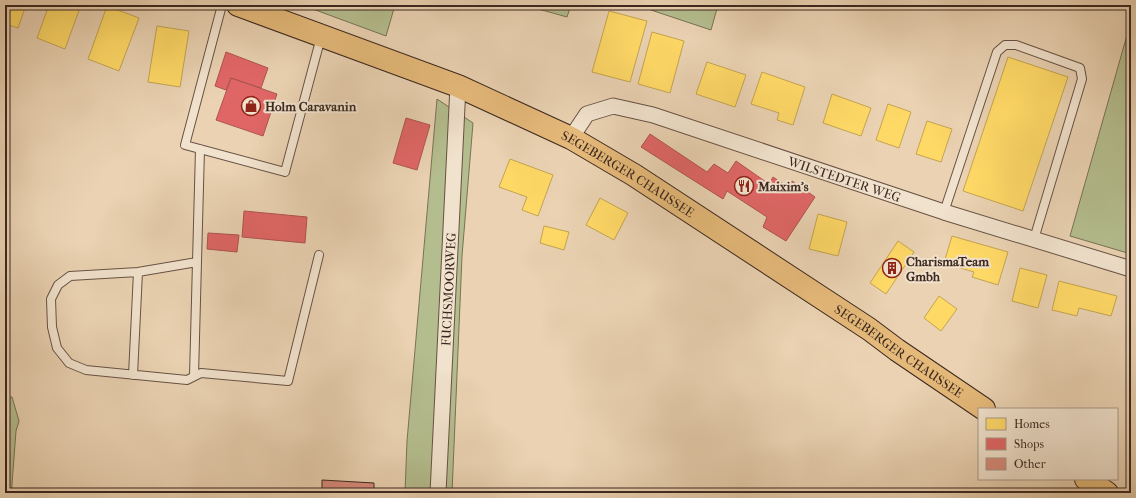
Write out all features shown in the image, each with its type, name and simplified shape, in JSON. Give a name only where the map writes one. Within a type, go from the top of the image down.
[{"type":"main road","name":"SEGEBERGER CHAUSSEE","points":[[238,5],[458,86],[571,138],[634,175],[863,325],[983,408]]},
{"type":"main road","points":[[1088,480],[1107,493]]},
{"type":"street","name":"FUCHSMOORWEG","points":[[438,493],[458,86]]},
{"type":"street","name":"WILSTEDTER WEG","points":[[571,138],[587,114],[613,106],[654,115],[944,212],[1131,269]]},
{"type":"lane","points":[[222,5],[185,145],[285,172],[321,36]]},
{"type":"lane","points":[[944,212],[997,52],[1005,45],[1016,45],[1080,68],[1082,79],[1034,239]]},
{"type":"lane","points":[[194,376],[200,149]]},
{"type":"lane","points":[[197,262],[138,272],[70,276],[58,285],[51,300],[52,327],[57,348],[69,363],[86,370],[187,380],[200,373],[288,381],[319,255]]},
{"type":"lane","points":[[133,375],[138,272]]},
{"type":"green space","points":[[302,5],[395,5],[386,36]]},
{"type":"green space","points":[[524,5],[571,5],[567,17]]},
{"type":"green space","points":[[653,5],[718,5],[711,30],[651,10]]},
{"type":"green space","points":[[1131,21],[1131,254],[1070,236]]},
{"type":"green space","points":[[437,99],[473,123],[462,256],[452,493],[405,493],[407,441]]},
{"type":"green space","points":[[5,397],[12,397],[19,421],[16,431],[12,493],[5,493]]},
{"type":"building: Homes","points":[[5,5],[26,5],[18,28],[5,24]]},
{"type":"building: Homes","points":[[49,5],[81,5],[65,49],[37,38]]},
{"type":"building: Homes","points":[[107,6],[139,18],[119,71],[88,59]]},
{"type":"building: Homes","points":[[609,11],[647,21],[630,82],[592,72]]},
{"type":"building: Homes","points":[[157,26],[189,31],[180,87],[148,82]]},
{"type":"building: Homes","points":[[652,32],[684,41],[670,93],[638,84]]},
{"type":"building: Homes","points":[[1008,57],[1068,77],[1023,211],[963,191]]},
{"type":"building: Homes","points":[[707,62],[746,75],[735,107],[696,94]]},
{"type":"building: Homes","points":[[762,72],[805,87],[793,125],[777,120],[779,113],[751,104]]},
{"type":"building: Homes","points":[[832,94],[871,108],[861,136],[823,123]]},
{"type":"building: Homes","points":[[888,104],[911,112],[899,148],[876,140]]},
{"type":"building: Homes","points":[[927,121],[952,129],[941,162],[916,154]]},
{"type":"building: Homes","points":[[510,159],[553,175],[538,216],[522,210],[527,197],[499,187]]},
{"type":"building: Homes","points":[[600,198],[628,213],[614,240],[586,225]]},
{"type":"building: Homes","points":[[818,214],[847,222],[838,256],[809,249]]},
{"type":"building: Homes","points":[[544,226],[569,232],[564,250],[540,243]]},
{"type":"building: Homes","points":[[952,236],[1008,252],[998,285],[972,277],[974,272],[944,263]]},
{"type":"building: Homes","name":"CharismaTeam Gmbh","points":[[898,241],[914,252],[886,294],[870,283]]},
{"type":"building: Homes","points":[[1020,268],[1047,275],[1038,308],[1012,301]]},
{"type":"building: Homes","points":[[1059,281],[1117,296],[1111,316],[1079,308],[1077,316],[1052,310]]},
{"type":"building: Homes","points":[[939,296],[957,309],[941,331],[924,318]]},
{"type":"building: Shops","points":[[226,52],[268,68],[261,88],[231,78],[226,90],[215,86]]},
{"type":"building: Shops","points":[[231,78],[277,94],[263,136],[216,120]]},
{"type":"building: Shops","points":[[406,118],[430,125],[417,170],[393,163]]},
{"type":"building: Shops","name":"Maixim's","points":[[650,134],[707,172],[714,164],[728,173],[736,161],[769,184],[773,177],[789,188],[792,181],[815,197],[786,241],[763,227],[767,217],[727,191],[723,199],[641,147]]},
{"type":"building: Shops","points":[[244,211],[307,217],[305,243],[242,237]]},
{"type":"building: Shops","points":[[208,233],[239,235],[237,252],[207,249]]},
{"type":"building: Other","points":[[322,480],[374,483],[374,493],[322,493]]},
{"type":"place","name":"Holm Caravanin","points":[[251,106]]},
{"type":"place","name":"Maixim's","points":[[744,186]]},
{"type":"place","name":"CharismaTeam Gmbh","points":[[892,268]]}]
